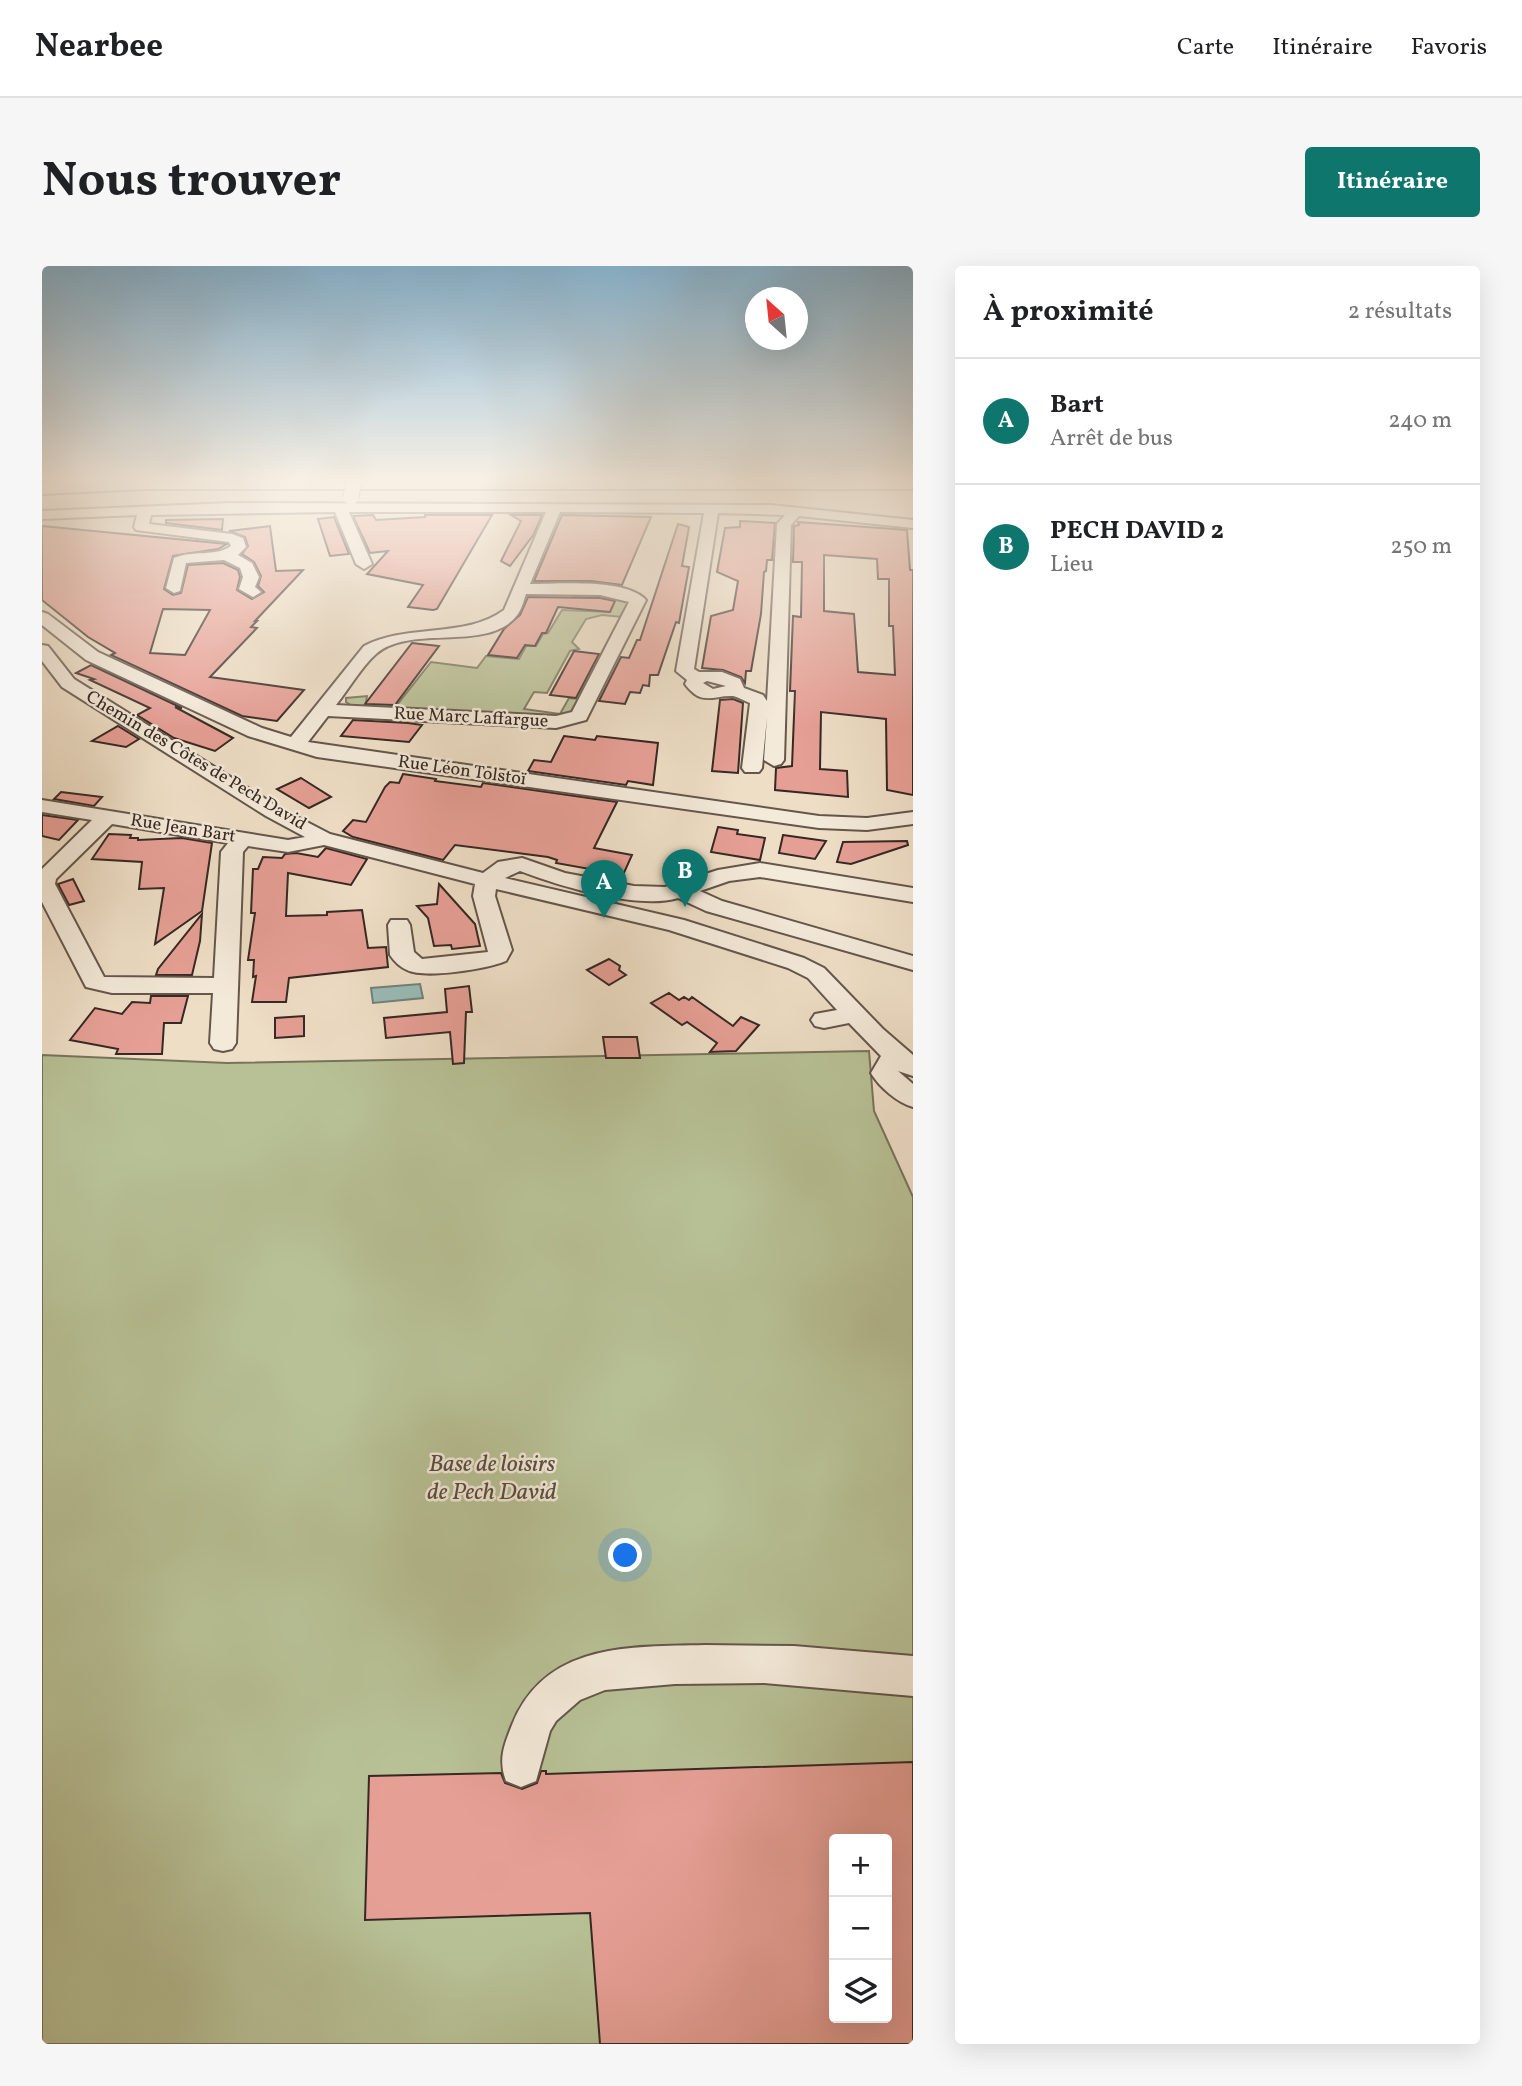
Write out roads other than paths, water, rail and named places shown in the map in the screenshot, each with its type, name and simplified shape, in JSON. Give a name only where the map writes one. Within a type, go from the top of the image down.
[{"type":"street","points":[[174,588],[179,561]]},
{"type":"street","points":[[237,561],[247,566],[252,585]]},
{"type":"street","points":[[294,745],[370,650],[378,644],[402,637],[492,624],[503,619],[510,612],[532,561]]},
{"type":"street","points":[[704,561],[685,671],[697,679],[722,677],[734,683],[733,690],[757,699],[759,702],[752,768]]},
{"type":"street","points":[[774,760],[782,561]]},
{"type":"street","name":"Rue Marc Laffargue","points":[[322,710],[556,722],[579,716],[638,600],[626,593],[520,589]]},
{"type":"street","name":"Rue Léon Tolstoï","points":[[42,617],[92,656],[256,732],[317,751],[819,822],[867,824],[913,818]]},
{"type":"street","name":"Chemin des Côtes de Pech David","points":[[44,655],[68,683],[273,812],[323,838],[676,925],[796,962],[816,973],[905,1062]]},
{"type":"street","name":"Rue Jean Bart","points":[[42,806],[288,846],[302,845],[323,838]]},
{"type":"street","points":[[108,816],[46,877],[44,884],[95,982],[111,986],[224,985]]},
{"type":"street","points":[[223,1043],[232,852],[242,839]]},
{"type":"street","points":[[399,925],[402,955],[415,965],[488,961],[498,957],[500,950],[484,896],[487,880],[506,867],[522,864],[560,879],[634,893],[667,894],[726,875],[760,870],[913,895]]},
{"type":"street","points":[[680,890],[714,906],[913,963]]},
{"type":"street","points":[[824,1020],[856,1014]]},
{"type":"street","points":[[905,1062],[887,1065],[884,1073],[913,1098]]},
{"type":"street","points":[[521,1766],[529,1730],[543,1706],[568,1685],[594,1673],[620,1668],[761,1663],[838,1666],[913,1676]]},
{"type":"water","points":[[420,984],[423,998],[373,1003],[371,988]]},
{"type":"place","name":"PECH DAVID 2","points":[[685,907]]},
{"type":"place","name":"Bart","points":[[604,918]]},
{"type":"park label","name":"Base de loisirs de Pech David","points":[[492,1479]]}]
